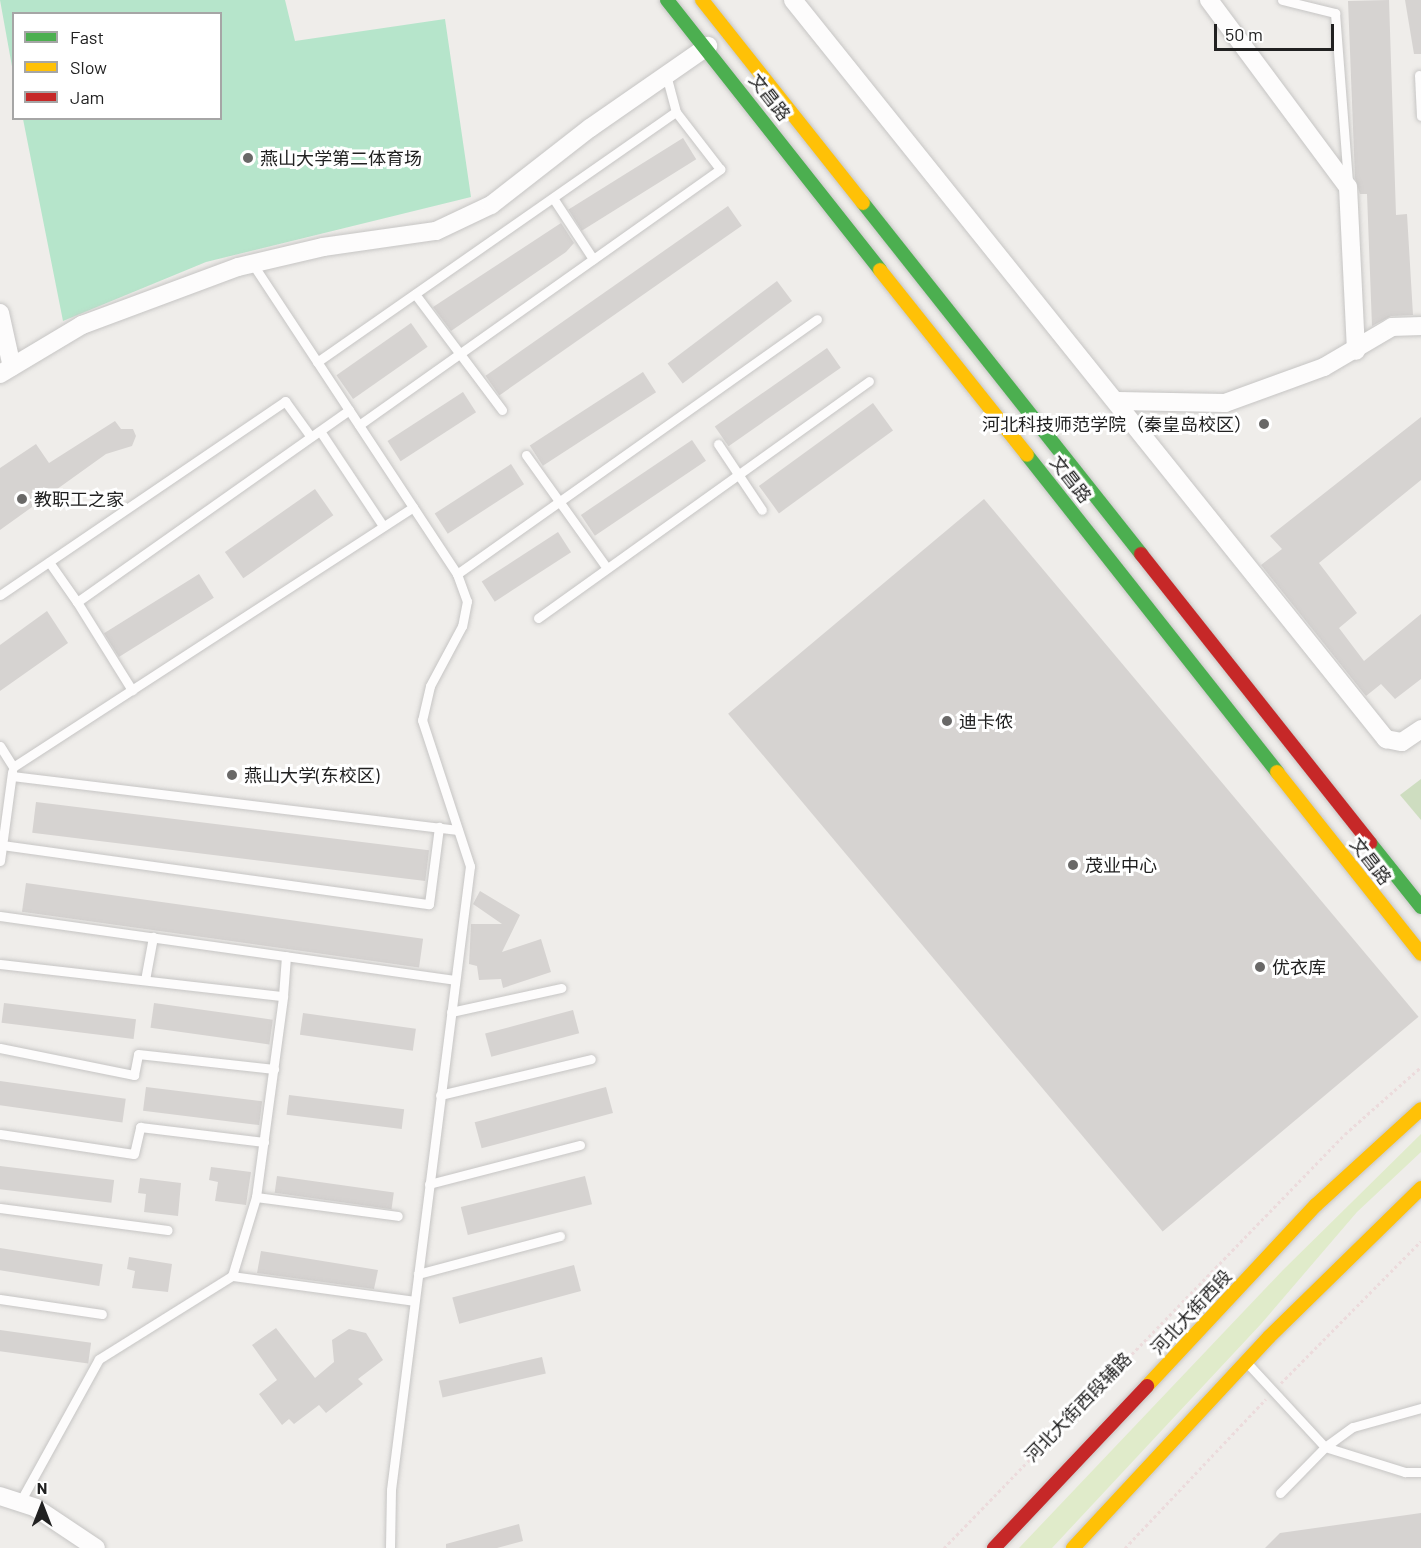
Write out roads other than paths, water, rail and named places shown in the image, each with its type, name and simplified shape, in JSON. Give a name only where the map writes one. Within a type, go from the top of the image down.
[{"type":"main road","name":"文昌路","points":[[667,0],[708,46],[1421,954]]},
{"type":"main road","name":"文昌路","points":[[702,0],[1421,907]]},
{"type":"main road","name":"河北大街西段","points":[[994,1548],[1316,1205],[1421,1109]]},
{"type":"main road","points":[[1073,1548],[1246,1362],[1421,1188]]},
{"type":"street","points":[[793,0],[1118,401],[1386,739],[1402,742],[1421,729]]},
{"type":"street","points":[[1209,0],[1348,187],[1356,351]]},
{"type":"street","points":[[0,313],[6,370],[82,325],[252,263],[323,247],[436,231],[491,205],[708,46]]},
{"type":"street","points":[[1118,401],[1225,403],[1356,351],[1392,327],[1421,326]]},
{"type":"street","points":[[0,1496],[20,1502],[69,1527],[96,1548]]},
{"type":"lane","points":[[1282,0],[1335,13],[1348,187]]},
{"type":"lane","points":[[359,425],[720,169],[676,112],[666,75]]},
{"type":"lane","points":[[1419,75],[1421,116]]},
{"type":"lane","points":[[318,362],[676,112]]},
{"type":"lane","points":[[553,198],[593,259]]},
{"type":"lane","points":[[252,263],[457,574],[467,601],[462,626],[430,686],[422,720],[470,866],[390,1490],[390,1548]]},
{"type":"lane","points":[[415,294],[502,410]]},
{"type":"lane","points":[[457,574],[818,319]]},
{"type":"lane","points":[[538,618],[869,381]]},
{"type":"lane","points":[[0,595],[285,400],[311,437]]},
{"type":"lane","points":[[77,602],[349,410]]},
{"type":"lane","points":[[320,430],[383,526]]},
{"type":"lane","points":[[718,444],[762,510]]},
{"type":"lane","points":[[526,455],[607,568]]},
{"type":"lane","points":[[12,772],[132,690],[413,507]]},
{"type":"lane","points":[[49,562],[132,690]]},
{"type":"lane","points":[[0,746],[12,772],[0,861]]},
{"type":"lane","points":[[12,772],[458,830]]},
{"type":"lane","points":[[2,845],[429,904],[439,828]]},
{"type":"lane","points":[[0,916],[455,980]]},
{"type":"lane","points":[[146,980],[153,937]]},
{"type":"lane","points":[[232,1276],[256,1197],[274,1069],[286,956]]},
{"type":"lane","points":[[0,964],[283,996]]},
{"type":"lane","points":[[451,1012],[561,988]]},
{"type":"lane","points":[[0,1048],[134,1075],[138,1054],[274,1069]]},
{"type":"lane","points":[[440,1095],[591,1059]]},
{"type":"lane","points":[[0,1134],[134,1154],[140,1128],[264,1143]]},
{"type":"lane","points":[[429,1184],[580,1145]]},
{"type":"lane","points":[[256,1197],[398,1216]]},
{"type":"lane","points":[[0,1208],[168,1230]]},
{"type":"lane","points":[[418,1274],[560,1236]]},
{"type":"lane","points":[[20,1502],[99,1359],[232,1276],[414,1301]]},
{"type":"lane","points":[[0,1299],[102,1314]]},
{"type":"lane","points":[[1246,1362],[1324,1447],[1405,1472],[1421,1472]]},
{"type":"lane","points":[[1280,1493],[1324,1447],[1353,1427],[1421,1408]]},
{"type":"place","name":"燕山大学第二体育场","points":[[248,158]]},
{"type":"place","name":"河北科技师范学院（秦皇岛校区）","points":[[1264,424]]},
{"type":"place","name":"教职工之家","points":[[22,499]]},
{"type":"place","name":"迪卡侬","points":[[947,721]]},
{"type":"place","name":"燕山大学(东校区)","points":[[232,775]]},
{"type":"place","name":"茂业中心","points":[[1073,865]]},
{"type":"place","name":"优衣库","points":[[1260,967]]}]
